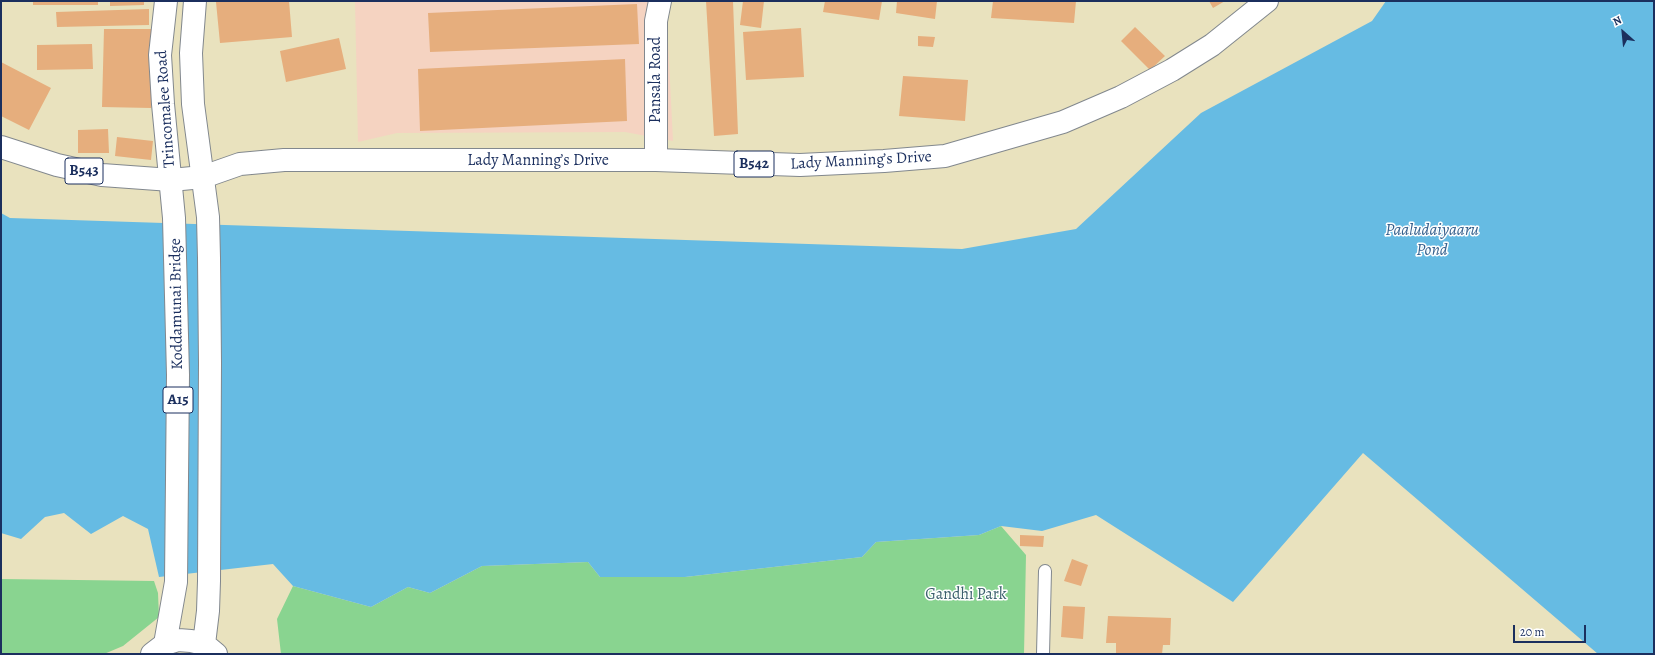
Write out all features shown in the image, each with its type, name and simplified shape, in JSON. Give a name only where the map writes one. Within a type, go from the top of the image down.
[{"type":"main road","name":"Trincomalee Road","points":[[166,1],[160,55],[163,104],[174,218]]},
{"type":"main road","name":"Trincomalee Road","points":[[195,1],[191,60],[193,104],[208,217]]},
{"type":"main road","name":"Pansala Road","points":[[656,160],[656,21],[660,1]]},
{"type":"main road","name":"Lady Manning’s Drive","points":[[171,180],[203,178],[240,164],[284,160],[656,160],[800,165],[884,162],[945,156],[1063,122],[1121,97],[1172,70],[1212,45],[1267,1]]},
{"type":"main road","name":"B543","points":[[1,147],[57,166],[102,174],[171,180]]},
{"type":"main road","name":"Koddamunai Bridge","points":[[208,217],[210,364],[208,612],[210,649]]},
{"type":"main road","name":"Koddamunai Bridge","points":[[158,649],[176,582],[178,375],[174,218]]},
{"type":"main road","points":[[158,649],[178,640],[191,641],[210,649]]},
{"type":"lane","points":[[1042,654],[1045,572]]},
{"type":"shaded area","points":[[355,1],[666,1],[673,141],[625,132],[397,133],[358,142]]},
{"type":"green space","name":"Gandhi Park","points":[[1001,526],[1026,555],[1024,654],[281,654],[277,619],[293,586],[371,607],[408,587],[430,593],[482,566],[588,562],[600,577],[685,577],[862,557],[876,542],[979,535]]},
{"type":"green space","points":[[1,579],[154,581],[158,593],[159,617],[123,646],[104,654],[1,654]]},
{"type":"water","name":"Paaludaiyaaru Pond","points":[[1386,1],[1654,1],[1654,654],[1598,654],[1363,453],[1233,602],[1096,515],[1042,531],[1001,526],[979,535],[876,542],[862,557],[685,577],[600,577],[588,562],[482,566],[430,593],[408,587],[371,607],[293,586],[273,564],[159,577],[148,529],[123,516],[91,534],[64,513],[45,517],[21,539],[1,533],[1,213],[10,218],[962,249],[1076,229],[1201,113],[1372,21]]},
{"type":"building","points":[[33,1],[98,1],[98,5],[33,5]]},
{"type":"building","points":[[110,1],[144,1],[144,5],[110,6]]},
{"type":"building","points":[[289,1],[292,37],[220,43],[216,2]]},
{"type":"building","points":[[706,1],[733,1],[738,134],[714,136]]},
{"type":"building","points":[[743,1],[764,1],[761,28],[740,25]]},
{"type":"building","points":[[825,1],[882,1],[879,20],[823,12]]},
{"type":"building","points":[[897,1],[937,1],[935,19],[896,13]]},
{"type":"building","points":[[993,1],[1076,1],[1074,23],[991,18]]},
{"type":"building","points":[[1209,1],[1225,1],[1213,8]]},
{"type":"building","points":[[637,4],[639,44],[430,52],[428,13]]},
{"type":"building","points":[[149,9],[149,25],[57,27],[56,12]]},
{"type":"building","points":[[1135,27],[1165,56],[1150,70],[1121,41]]},
{"type":"building","points":[[801,28],[804,77],[746,80],[743,32]]},
{"type":"building","points":[[104,29],[153,29],[151,108],[102,107]]},
{"type":"building","points":[[918,36],[935,37],[933,47],[918,46]]},
{"type":"building","points":[[339,38],[346,69],[286,82],[280,51]]},
{"type":"building","points":[[92,44],[93,69],[37,70],[37,45]]},
{"type":"building","points":[[625,59],[627,121],[420,131],[418,69]]},
{"type":"building","points":[[1,62],[51,88],[29,130],[1,116]]},
{"type":"building","points":[[903,76],[968,80],[965,121],[899,116]]},
{"type":"building","points":[[108,129],[109,153],[78,153],[78,130]]},
{"type":"building","points":[[117,137],[153,141],[151,160],[115,156]]},
{"type":"building","points":[[1020,535],[1044,536],[1043,547],[1020,546]]},
{"type":"building","points":[[1072,559],[1088,565],[1081,586],[1064,581]]},
{"type":"building","points":[[1063,606],[1085,607],[1083,639],[1061,637]]},
{"type":"building","points":[[1108,616],[1171,618],[1170,645],[1163,645],[1162,654],[1116,654],[1116,643],[1106,643]]}]
